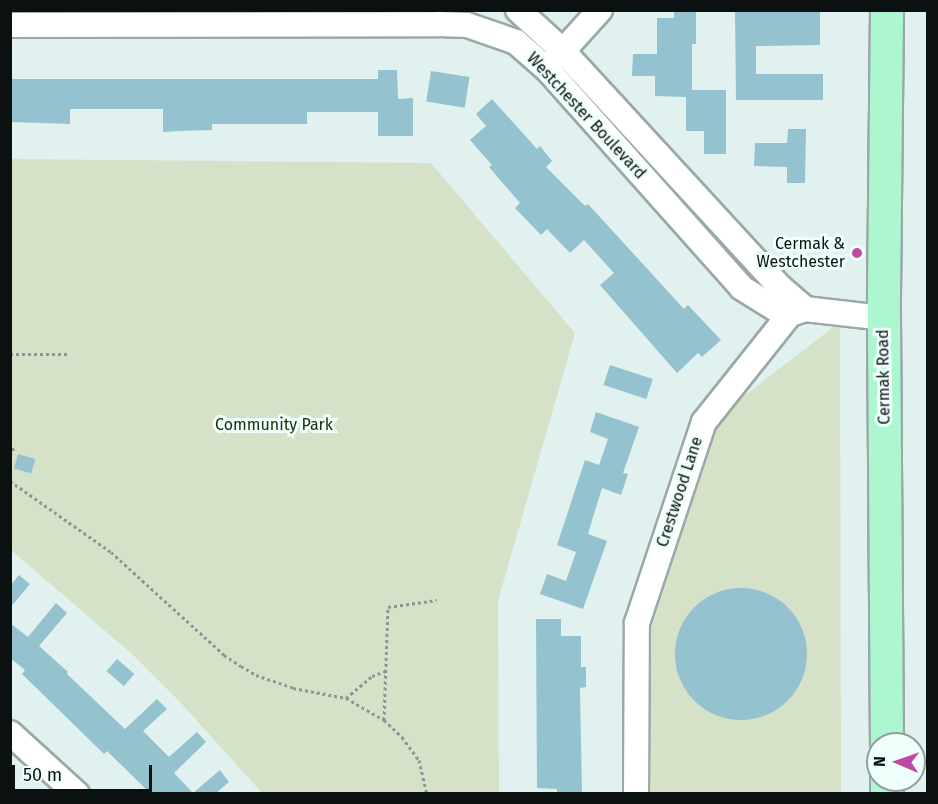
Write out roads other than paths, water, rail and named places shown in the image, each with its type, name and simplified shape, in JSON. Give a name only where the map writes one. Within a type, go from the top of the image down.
[{"type":"main road","name":"Cermak Road","points":[[887,10],[884,318],[887,732]]},
{"type":"street","name":"Westchester Boulevard","points":[[518,10],[563,51],[780,287],[796,313]]},
{"type":"street","points":[[547,69],[600,10]]},
{"type":"street","name":"Westchester Boulevard","points":[[10,25],[317,17],[467,25],[516,42],[547,69],[742,288],[796,313]]},
{"type":"street","points":[[796,313],[884,318]]},
{"type":"street","name":"Crestwood Lane","points":[[636,794],[638,621],[701,428],[713,408],[796,313]]},
{"type":"street","points":[[10,733],[77,794]]},
{"type":"place","name":"Cermak & Westchester","points":[[857,253]]},
{"type":"park label","name":"Community Park","points":[[274,425]]}]
